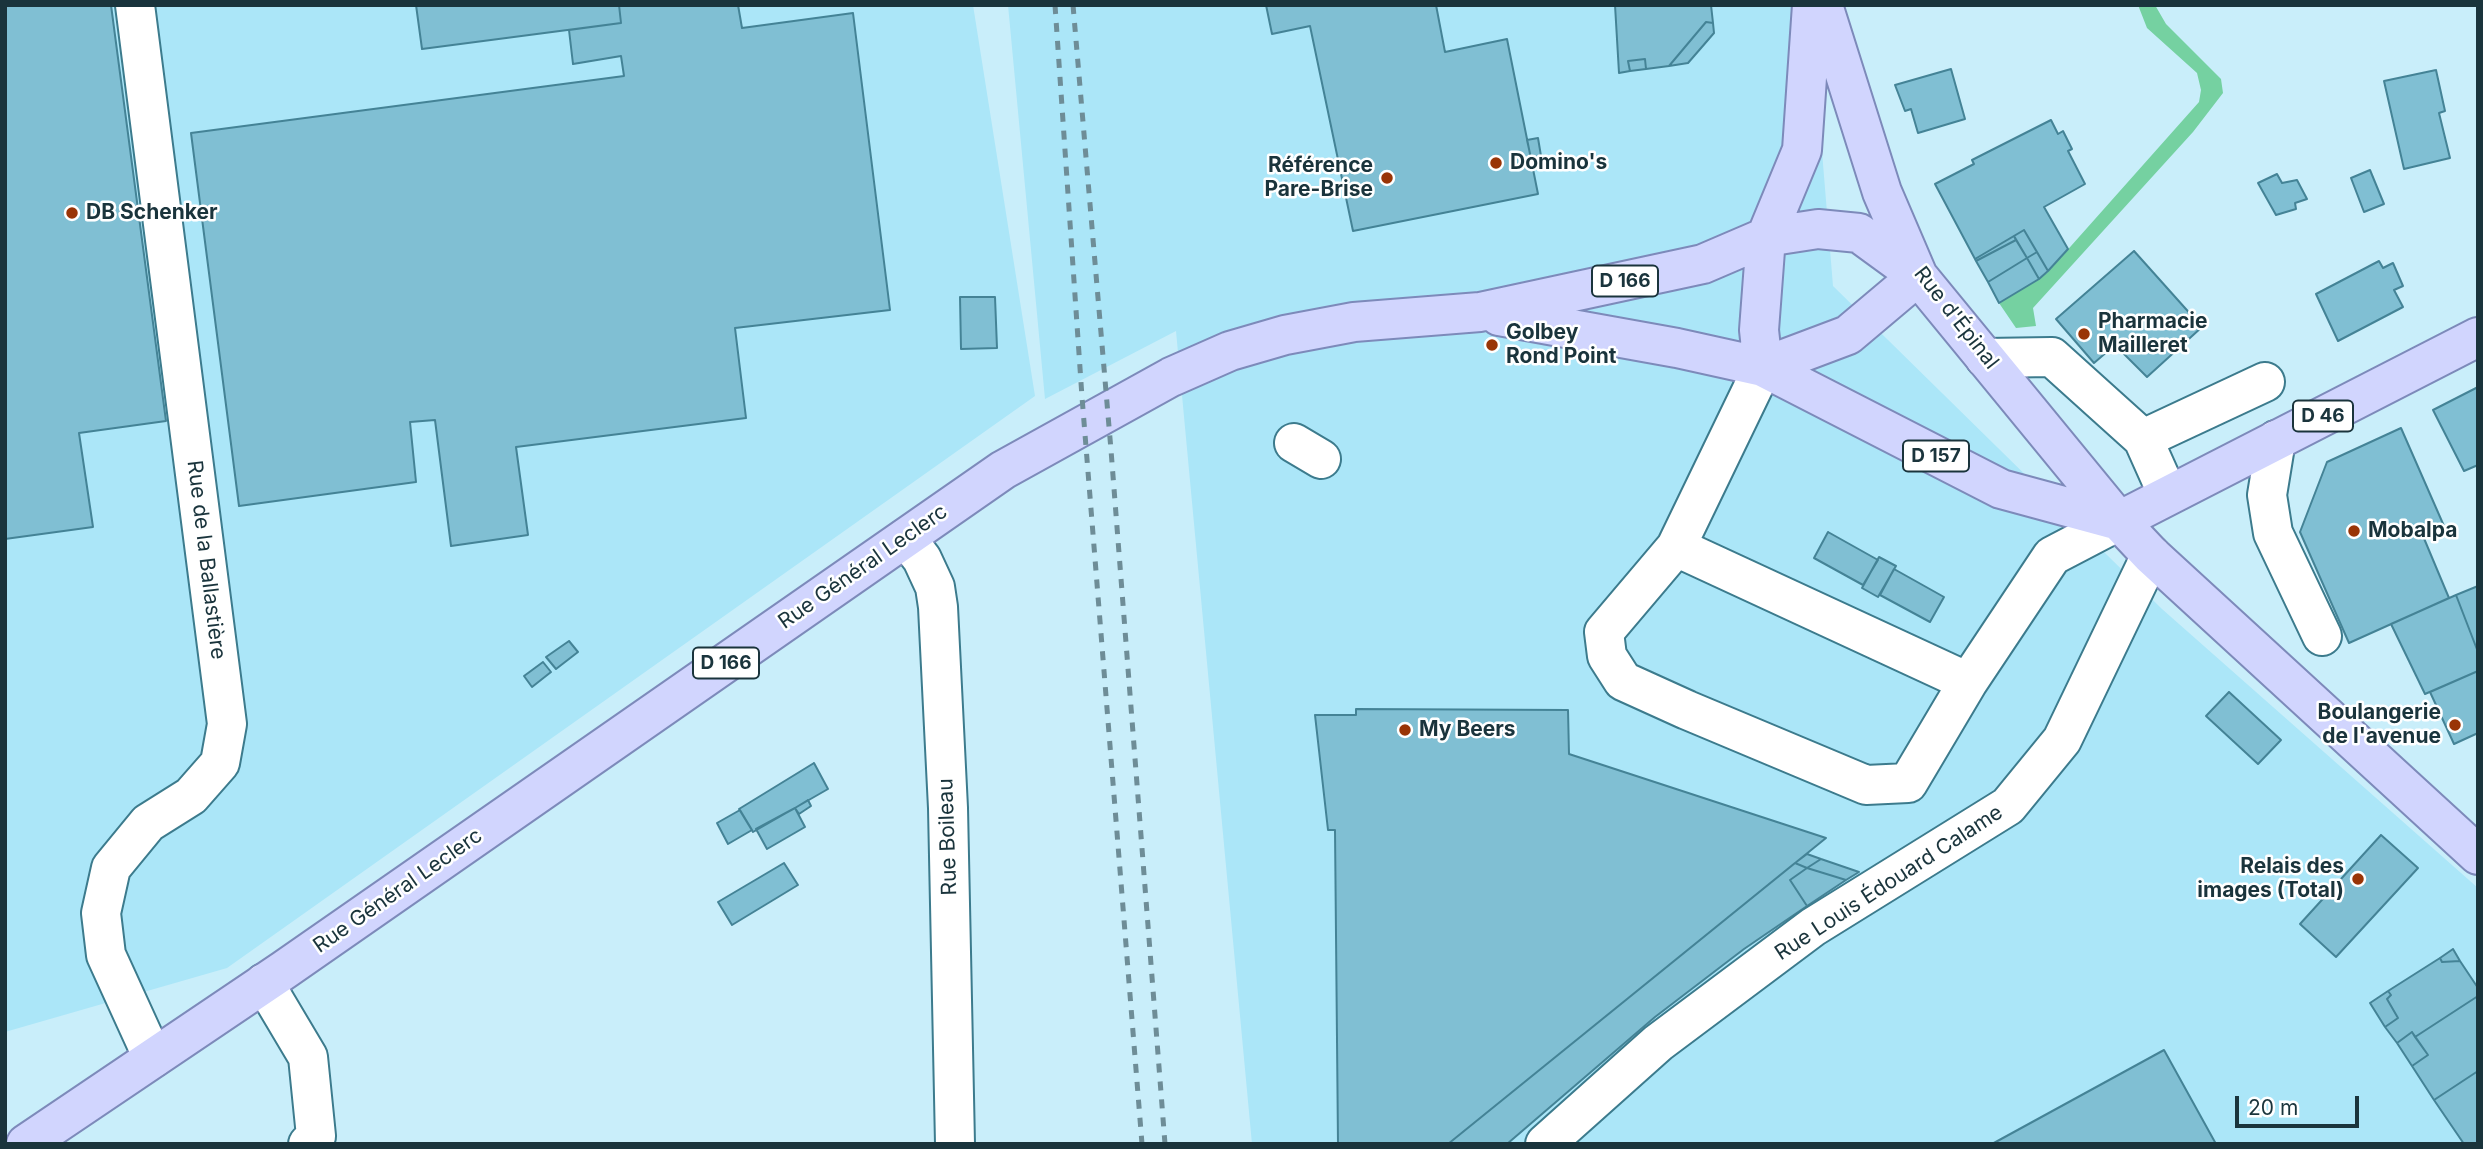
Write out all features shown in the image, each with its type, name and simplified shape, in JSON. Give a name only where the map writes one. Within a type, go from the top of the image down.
[{"type":"main road","points":[[1812,5],[1802,150],[1766,237],[1759,330],[1762,368],[1848,335],[1918,276]]},
{"type":"main road","name":"Rue d'Épinal","points":[[1823,5],[1882,192],[1918,276],[2119,521],[2151,555],[2478,855]]},
{"type":"main road","name":"D 166","points":[[1766,237],[1818,229],[1859,233],[1918,276]]},
{"type":"main road","name":"Rue Général Leclerc","points":[[26,1144],[264,983],[1003,470],[1171,377],[1230,351],[1285,335],[1354,322],[1480,312],[1716,261],[1766,237]]},
{"type":"main road","name":"Rue Général Leclerc","points":[[1480,312],[1677,348],[1762,368]]},
{"type":"main road","name":"D 46","points":[[2119,521],[2478,337]]},
{"type":"main road","name":"D 157","points":[[1762,368],[2001,489],[2119,521]]},
{"type":"street","name":"Rue de la Ballastière","points":[[135,5],[227,724],[220,763],[191,796],[148,823],[111,869],[103,902],[101,913],[106,955],[153,1058]]},
{"type":"street","points":[[1986,358],[2052,357],[2143,439],[2168,495]]},
{"type":"street","points":[[1762,368],[1676,547],[1604,632],[1607,656],[1623,681],[1687,710],[1866,785],[1908,783],[1968,682],[2052,556],[2119,521]]},
{"type":"street","points":[[2143,439],[2265,382]]},
{"type":"street","points":[[2276,440],[2267,495],[2273,533],[2322,636]]},
{"type":"street","name":"Rue Boileau","points":[[906,538],[922,559],[934,587],[938,607],[948,808],[955,1144]]},
{"type":"street","points":[[1676,547],[1968,682]]},
{"type":"street","name":"Rue Louis Édouard Calame","points":[[1545,1144],[1658,1043],[1813,927],[2008,806],[2062,740],[2151,555]]},
{"type":"street","points":[[264,983],[308,1057],[316,1136],[308,1144]]},
{"type":"shaded area","points":[[5,5],[973,5],[1035,396],[227,968],[5,1032]]},
{"type":"shaded area","points":[[1008,5],[1810,5],[1833,286],[2162,609],[2478,888],[2478,1144],[1252,1144],[1176,331],[1045,399]]},
{"type":"shaded area","points":[[2138,5],[2155,5],[2166,24],[2221,79],[2223,93],[2193,132],[2033,308],[2036,326],[2016,328],[1999,303],[2047,273],[2199,102],[2201,90],[2197,73],[2147,28]]},
{"type":"building","name":"DB Schenker","points":[[5,5],[111,5],[166,421],[79,433],[93,527],[5,539]]},
{"type":"building","points":[[416,5],[619,5],[621,23],[422,49]]},
{"type":"building","points":[[619,5],[738,5],[742,28],[853,13],[890,310],[735,328],[746,418],[516,447],[528,535],[451,546],[435,420],[410,422],[416,482],[239,506],[191,133],[624,76],[621,56],[573,64],[569,30],[621,23]]},
{"type":"building","points":[[1266,5],[1436,5],[1445,52],[1507,39],[1538,194],[1353,231],[1310,26],[1272,34]]},
{"type":"building","points":[[1615,5],[1711,5],[1713,23],[1706,22],[1669,66],[1646,69],[1645,59],[1628,61],[1630,71],[1619,73]]},
{"type":"building","points":[[1706,22],[1713,23],[1714,33],[1688,63],[1669,66]]},
{"type":"building","points":[[1645,59],[1646,69],[1630,71],[1628,61]]},
{"type":"building","points":[[1951,69],[1965,119],[1918,133],[1911,109],[1905,111],[1895,85]]},
{"type":"building","points":[[2436,70],[2445,111],[2439,113],[2450,158],[2404,169],[2384,81]]},
{"type":"building","points":[[2051,120],[2058,134],[2063,131],[2072,149],[2068,151],[2085,184],[2044,207],[2068,249],[2048,271],[2024,230],[1975,259],[1935,184],[1974,164],[1972,160]]},
{"type":"building","points":[[1538,138],[1541,156],[1531,158],[1527,140]]},
{"type":"building","points":[[2370,170],[2384,204],[2364,212],[2351,178]]},
{"type":"building","points":[[2277,174],[2282,183],[2297,180],[2307,199],[2295,203],[2296,209],[2276,215],[2258,183]]},
{"type":"building","points":[[2024,230],[2037,252],[2027,258],[2014,236]]},
{"type":"building","points":[[2014,236],[2016,240],[1976,261],[1975,259]]},
{"type":"building","points":[[2016,240],[2027,258],[1988,282],[1976,261]]},
{"type":"building","points":[[2134,251],[2202,327],[2147,377],[2115,345],[2094,363],[2056,319]]},
{"type":"building","points":[[2037,252],[2048,271],[2039,279],[2027,258]]},
{"type":"building","points":[[2027,258],[2039,279],[1999,303],[1988,282]]},
{"type":"building","points":[[2379,261],[2383,268],[2393,263],[2403,286],[2394,290],[2403,307],[2338,341],[2316,294]]},
{"type":"building","points":[[960,297],[995,297],[997,348],[961,349]]},
{"type":"building","points":[[2478,387],[2478,465],[2464,471],[2433,410]]},
{"type":"building","points":[[2401,428],[2444,526],[2423,536],[2449,598],[2349,643],[2300,532],[2327,462]]},
{"type":"building","points":[[1828,532],[1878,560],[1863,585],[1814,558]]},
{"type":"building","points":[[1879,557],[1896,566],[1878,597],[1862,588]]},
{"type":"building","points":[[1894,569],[1944,597],[1930,622],[1880,595]]},
{"type":"building","points":[[2478,586],[2478,652],[2456,595]]},
{"type":"building","points":[[2456,595],[2478,652],[2478,671],[2425,694],[2391,624]]},
{"type":"building","points":[[569,641],[578,652],[556,669],[546,657]]},
{"type":"building","points":[[543,662],[551,672],[532,687],[524,676]]},
{"type":"building","points":[[2478,671],[2478,733],[2454,744],[2430,692]]},
{"type":"building","points":[[2229,692],[2281,740],[2258,764],[2206,716]]},
{"type":"building","points":[[1356,709],[1568,710],[1569,754],[1826,838],[1448,1144],[1338,1144],[1335,830],[1328,830],[1315,715],[1356,715]]},
{"type":"building","points":[[814,763],[828,789],[753,832],[739,809]]},
{"type":"building","points":[[808,800],[811,806],[799,814],[795,808]]},
{"type":"building","points":[[795,808],[805,827],[767,849],[756,829]]},
{"type":"building","points":[[740,810],[752,830],[728,844],[717,823]]},
{"type":"building","points":[[2381,835],[2418,868],[2336,957],[2300,924]]},
{"type":"building","points":[[1807,854],[1821,859],[1807,868],[1795,863]]},
{"type":"building","points":[[1821,859],[1859,872],[1846,880],[1807,868]]},
{"type":"building","points":[[784,863],[798,885],[732,925],[718,902]]},
{"type":"building","points":[[1795,863],[1807,868],[1790,880],[1807,906],[1744,949],[1655,1017],[1507,1144],[1448,1144]]},
{"type":"building","points":[[1807,868],[1846,880],[1807,906],[1790,880]]},
{"type":"building","points":[[2453,949],[2460,961],[2442,962],[2440,958]]},
{"type":"building","points":[[2440,958],[2442,962],[2460,961],[2478,988],[2478,996],[2415,1037],[2412,1032],[2397,1043],[2385,1027],[2398,1018],[2387,999],[2391,995],[2388,991]]},
{"type":"building","points":[[2388,991],[2391,995],[2387,999],[2398,1018],[2385,1027],[2370,1003]]},
{"type":"building","points":[[2478,996],[2478,1071],[2434,1100],[2412,1066],[2428,1055],[2415,1037]]},
{"type":"building","points":[[2412,1032],[2428,1055],[2412,1066],[2397,1043]]},
{"type":"building","points":[[2164,1050],[2216,1144],[1992,1144]]},
{"type":"building","points":[[2478,1071],[2478,1144],[2464,1144],[2434,1100]]},
{"type":"railway","points":[[1055,5],[1082,397],[1142,1144]]},
{"type":"railway","points":[[1073,5],[1165,1144]]},
{"type":"place","name":"Domino's","points":[[1496,163]]},
{"type":"place","name":"Référence Pare-Brise","points":[[1387,178]]},
{"type":"place","name":"DB Schenker","points":[[72,213]]},
{"type":"place","name":"Pharmacie Mailleret","points":[[2084,334]]},
{"type":"place","name":"Golbey Rond Point","points":[[1492,345]]},
{"type":"place","name":"Mobalpa","points":[[2354,531]]},
{"type":"place","name":"Boulangerie de l'avenue","points":[[2455,725]]},
{"type":"place","name":"My Beers","points":[[1405,730]]},
{"type":"place","name":"Relais des images (Total)","points":[[2358,879]]}]
